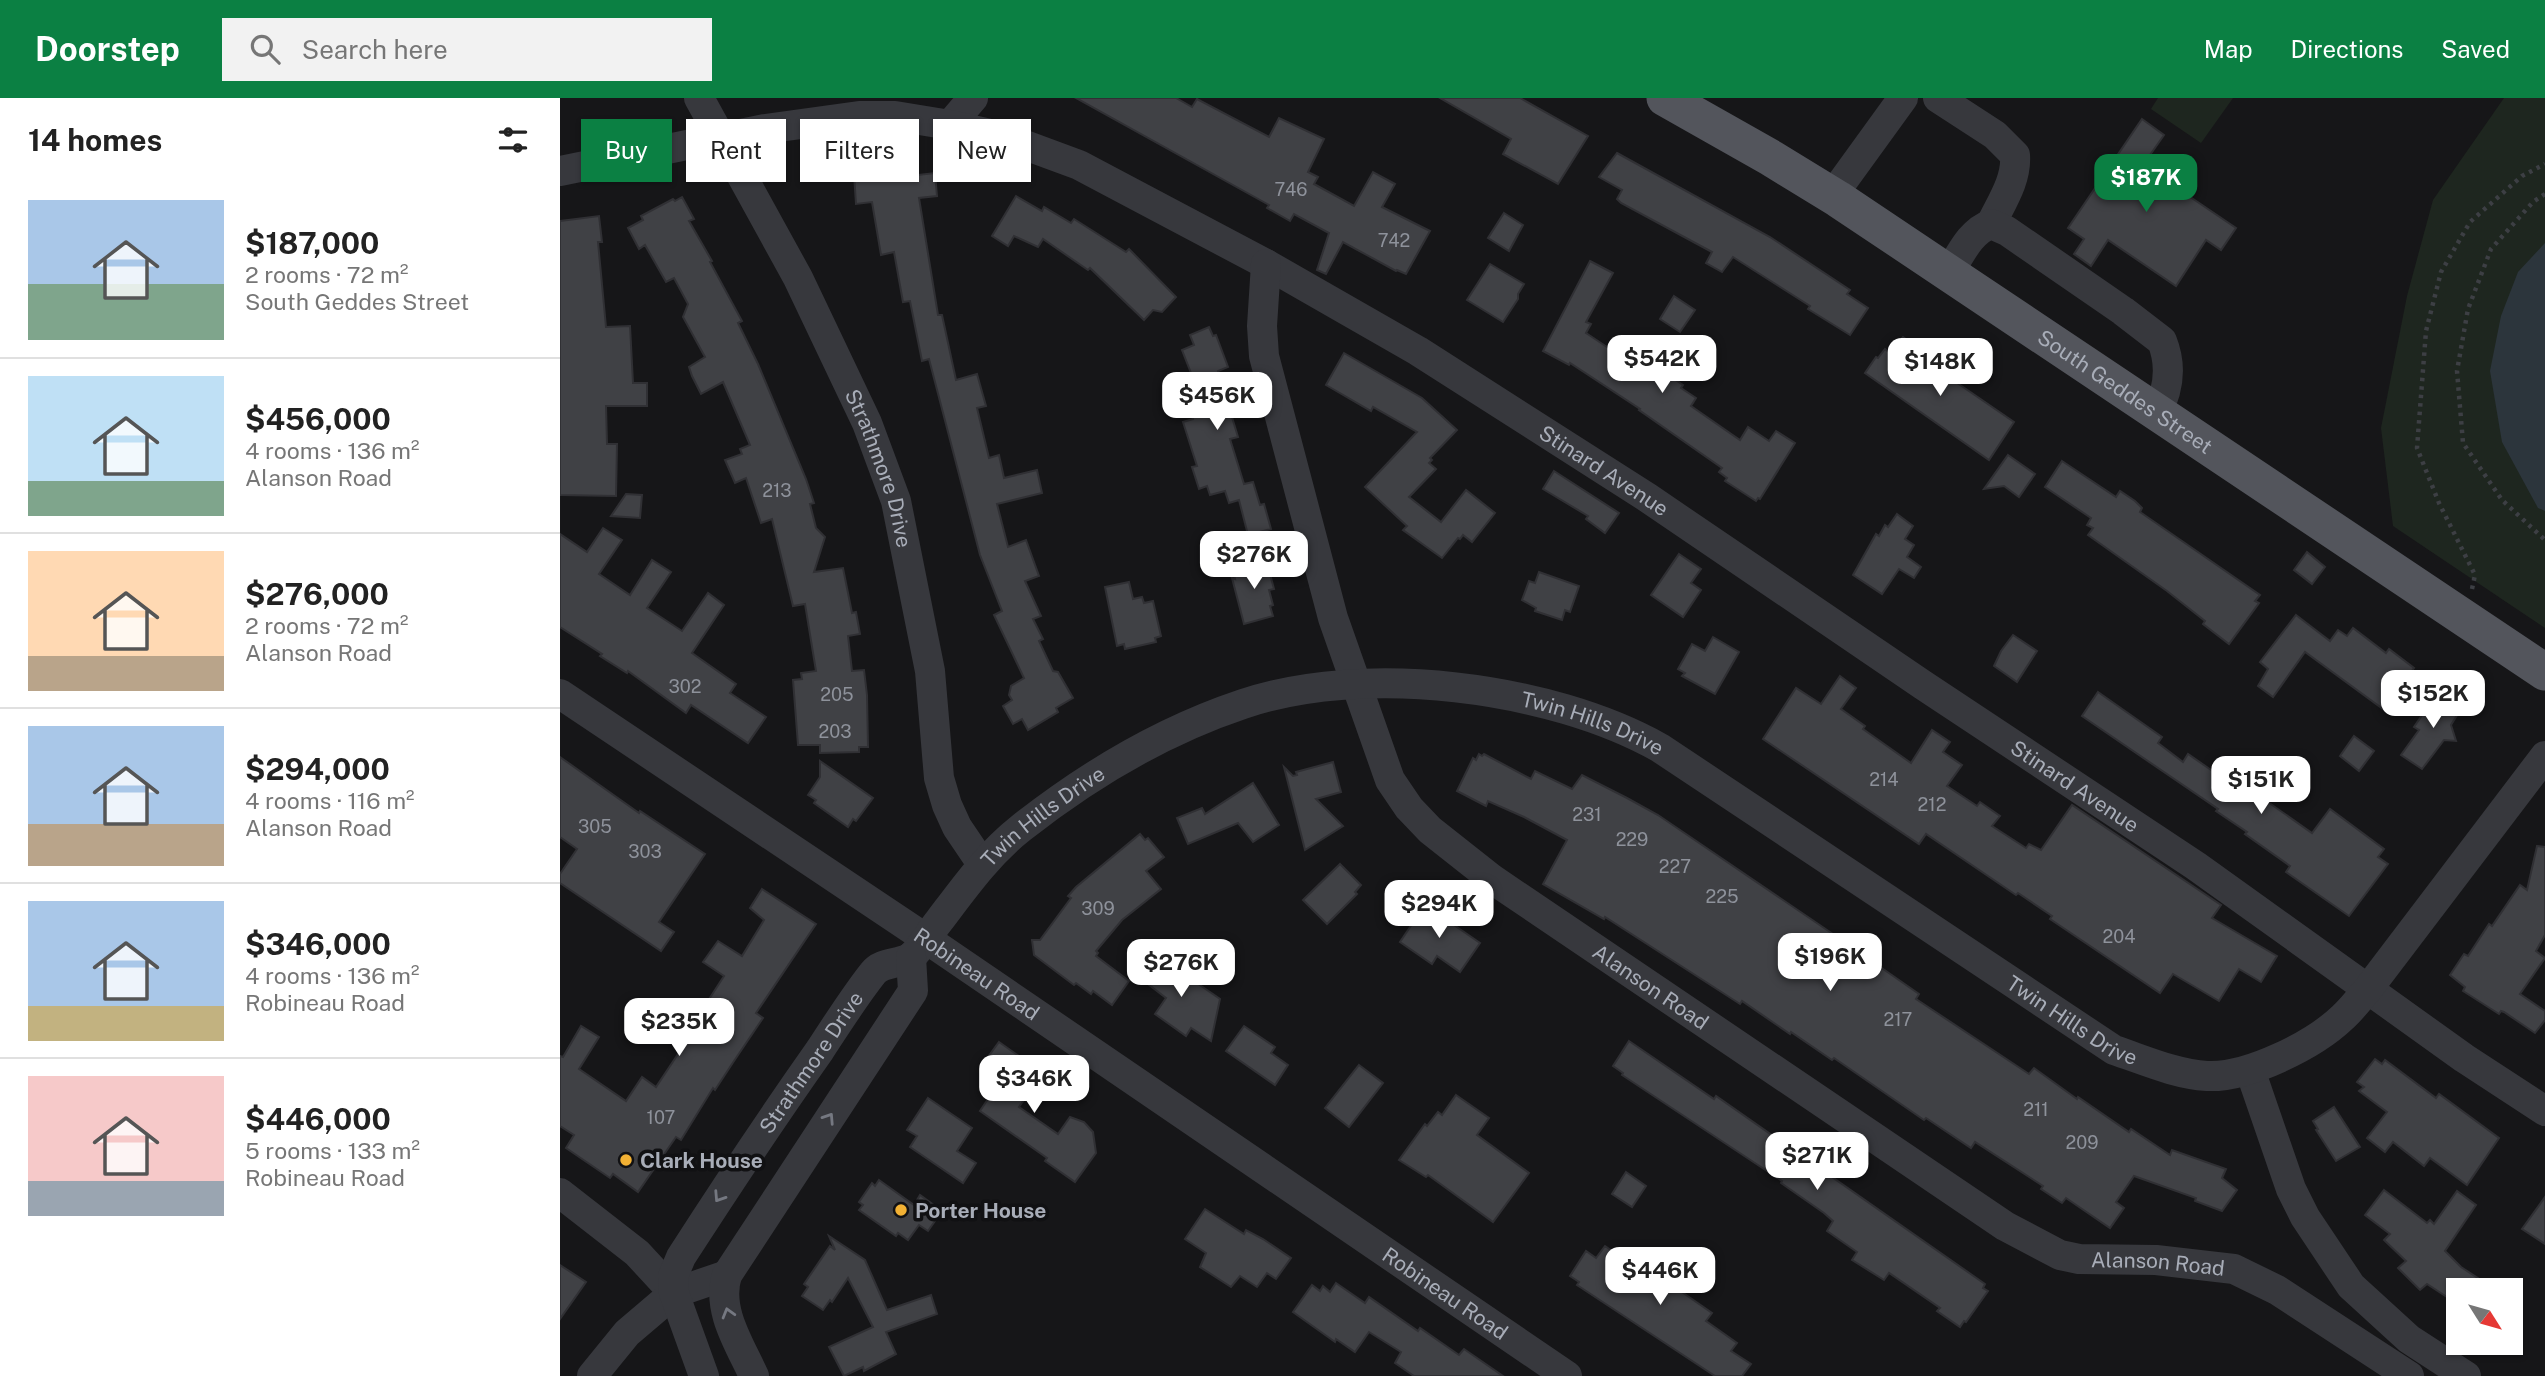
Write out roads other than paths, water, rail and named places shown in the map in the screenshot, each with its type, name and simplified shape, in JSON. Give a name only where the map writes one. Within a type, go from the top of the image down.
[{"type":"main road","name":"South Geddes Street","points":[[1665,98],[1832,196],[2545,672]]},
{"type":"street","name":"Strathmore Drive","points":[[699,98],[710,119]]},
{"type":"street","points":[[955,119],[973,98]]},
{"type":"street","points":[[1832,196],[1903,98]]},
{"type":"street","points":[[1938,98],[1995,135],[2015,155],[2016,166],[1991,225],[1972,236],[1948,274]]},
{"type":"street","name":"Stinard Avenue","points":[[786,126],[859,116],[895,116],[933,122]]},
{"type":"street","name":"Stinard Avenue","points":[[560,171],[686,145]]},
{"type":"street","name":"Stinard Avenue","points":[[1031,147],[1079,165],[1266,264],[1418,351],[1648,498],[2196,866],[2464,1058],[2545,1111]]},
{"type":"street","name":"Strathmore Drive","points":[[745,182],[798,278],[867,423],[896,501],[930,671],[939,778],[957,827],[982,864]]},
{"type":"street","points":[[1991,225],[2007,231],[2162,341],[2167,360],[2168,388],[2156,414]]},
{"type":"street","name":"Alanson Road","points":[[1266,264],[1262,326],[1264,356],[1333,618],[1390,780],[1409,808],[1430,830],[1492,879],[2005,1226],[2060,1255],[2079,1259],[2156,1260],[2234,1269],[2277,1290],[2409,1376]]},
{"type":"street","name":"Twin Hills Drive","points":[[918,947],[982,864],[1019,829],[1088,780],[1161,737],[1244,703],[1311,688],[1357,684],[1467,687],[1551,704],[1628,730],[1672,756],[2114,1049],[2177,1071],[2208,1076],[2234,1074],[2250,1070],[2315,1040],[2344,1017],[2545,756]]},
{"type":"street","name":"Robineau Road","points":[[560,694],[918,947],[1567,1376]]},
{"type":"street","name":"Strathmore Drive","points":[[727,1275],[913,991],[918,947]]},
{"type":"street","name":"Strathmore Drive","points":[[704,1376],[674,1293],[673,1276],[681,1257],[760,1135],[876,969],[918,947]]},
{"type":"street","points":[[2250,1070],[2291,1189],[2305,1217],[2351,1286],[2409,1339],[2466,1376]]},
{"type":"street","points":[[560,1193],[637,1253],[674,1293]]},
{"type":"street","points":[[592,1376],[627,1333],[674,1293],[727,1275]]},
{"type":"street","points":[[727,1275],[723,1289],[726,1314],[754,1376]]},
{"type":"place","name":"Clark House","points":[[626,1160]]},
{"type":"place","name":"Porter House","points":[[901,1210]]}]
